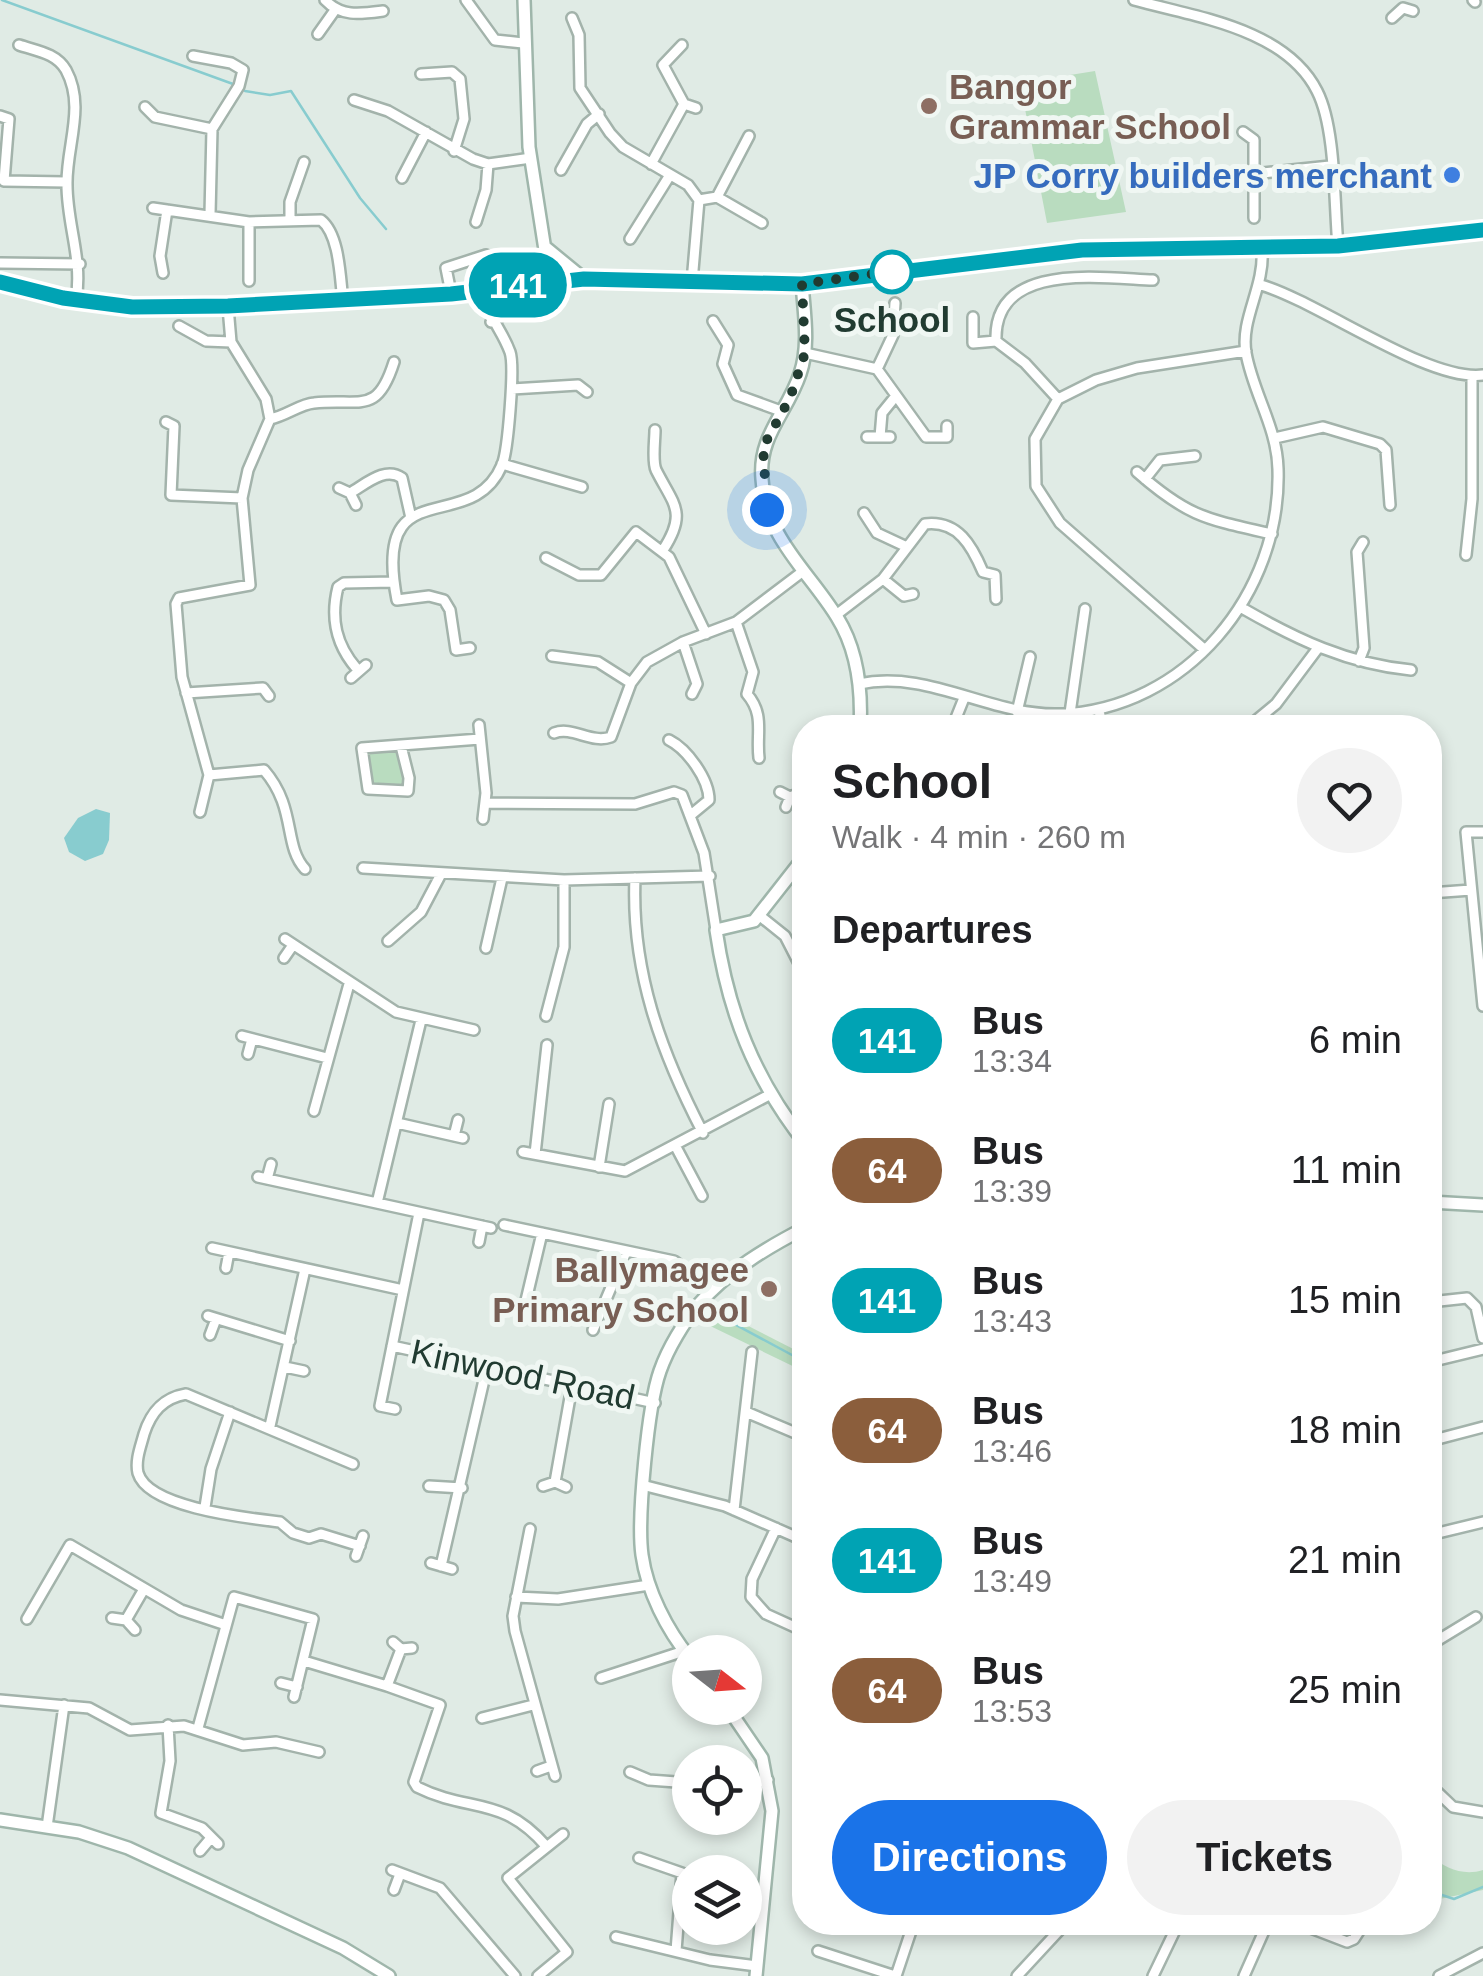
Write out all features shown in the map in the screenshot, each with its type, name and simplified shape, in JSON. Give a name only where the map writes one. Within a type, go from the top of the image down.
[{"type":"street","points":[[325,0],[335,10],[353,14],[382,12]]},
{"type":"street","points":[[466,0],[495,40],[523,43]]},
{"type":"street","points":[[524,0],[530,158],[550,282]]},
{"type":"street","points":[[1134,0],[1266,41],[1307,77],[1320,100],[1338,246]]},
{"type":"street","points":[[1182,13],[1186,0]]},
{"type":"street","points":[[1392,18],[1406,6]]},
{"type":"street","points":[[318,34],[335,10]]},
{"type":"street","points":[[572,18],[580,35],[580,88],[624,147],[688,185],[699,200],[692,282]]},
{"type":"street","points":[[682,44],[663,65],[684,104],[696,108]]},
{"type":"street","points":[[19,45],[54,56],[69,76],[76,123],[66,182],[80,264],[76,300]]},
{"type":"street","points":[[193,56],[248,69],[212,129],[210,214]]},
{"type":"street","points":[[421,74],[452,72],[460,79],[464,119],[454,150]]},
{"type":"street","points":[[567,85],[580,88]]},
{"type":"street","points":[[354,100],[388,110],[454,150],[488,164],[530,158]]},
{"type":"street","points":[[652,164],[684,104]]},
{"type":"street","points":[[144,107],[154,117],[212,129]]},
{"type":"street","points":[[561,170],[587,124],[599,114]]},
{"type":"street","points":[[0,116],[9,119],[4,181],[66,182]]},
{"type":"street","points":[[402,178],[426,132]]},
{"type":"street","points":[[1243,132],[1254,140],[1254,218]]},
{"type":"street","points":[[718,198],[748,136]]},
{"type":"street","points":[[290,221],[290,202],[304,162]]},
{"type":"street","points":[[476,222],[488,164]]},
{"type":"street","points":[[1254,174],[1330,166]]},
{"type":"street","points":[[630,239],[670,175]]},
{"type":"street","points":[[699,200],[718,198],[762,223]]},
{"type":"street","points":[[153,208],[249,222],[322,220],[328,225],[343,302]]},
{"type":"street","points":[[162,273],[160,256],[167,210]]},
{"type":"street","points":[[249,222],[249,281]]},
{"type":"street","points":[[0,282],[76,300],[132,307],[343,302],[584,279],[802,284],[1082,250],[1338,246],[1483,230]]},
{"type":"street","points":[[545,249],[584,279]]},
{"type":"street","points":[[510,286],[545,249]]},
{"type":"street","points":[[859,684],[911,682],[1017,712],[1070,713],[1099,710],[1157,687],[1205,650],[1242,608],[1272,534],[1278,504],[1276,438],[1246,352],[1247,330],[1262,285],[1262,249]]},
{"type":"street","points":[[451,294],[446,268],[486,256]]},
{"type":"street","points":[[0,264],[80,264]]},
{"type":"street","points":[[996,341],[999,315],[1008,297],[1026,286],[1089,277],[1153,280]]},
{"type":"street","points":[[802,284],[805,353],[763,447],[762,478],[772,524],[802,572],[836,615],[859,684],[860,715]]},
{"type":"street","points":[[1262,285],[1385,345],[1478,376],[1478,472],[1466,555]]},
{"type":"street","points":[[470,648],[456,650],[450,610],[444,600],[429,596],[397,600],[392,542],[410,518],[481,492],[502,464],[512,389],[510,352],[490,322],[486,289]]},
{"type":"street","points":[[877,369],[893,334],[895,303]]},
{"type":"street","points":[[200,812],[210,775],[177,652],[176,604],[179,598],[250,585],[242,498],[248,470],[270,419],[266,399],[231,342],[228,306]]},
{"type":"street","points":[[490,322],[516,306],[547,311]]},
{"type":"street","points":[[973,317],[973,343],[996,341],[1025,363],[1058,399]]},
{"type":"street","points":[[713,321],[728,345],[723,364],[736,395],[781,411]]},
{"type":"street","points":[[180,326],[206,340],[231,342]]},
{"type":"street","points":[[1205,650],[1060,523],[1046,505],[1032,464],[1035,439],[1058,399],[1096,380],[1138,368],[1246,352]]},
{"type":"street","points":[[805,353],[877,369],[926,437],[947,438],[947,426]]},
{"type":"street","points":[[270,419],[314,403],[341,405],[378,396],[386,390],[394,362]]},
{"type":"street","points":[[512,389],[578,385],[586,392]]},
{"type":"street","points":[[867,437],[885,437],[882,413],[895,397]]},
{"type":"street","points":[[166,422],[174,426],[171,495],[242,498]]},
{"type":"street","points":[[1276,438],[1323,427],[1380,444],[1386,450],[1390,506]]},
{"type":"street","points":[[655,430],[654,466],[672,493],[677,515],[663,550]]},
{"type":"street","points":[[1196,456],[1160,460],[1141,475],[1172,504],[1201,517],[1272,534]]},
{"type":"street","points":[[1180,458],[1182,470]]},
{"type":"street","points":[[502,464],[582,487]]},
{"type":"street","points":[[350,492],[384,474],[396,473],[402,478],[410,518]]},
{"type":"street","points":[[339,488],[350,492],[356,506]]},
{"type":"street","points":[[864,513],[877,533],[907,547]]},
{"type":"street","points":[[836,615],[883,579],[926,524],[948,525],[974,552],[983,572],[995,574],[996,599]]},
{"type":"street","points":[[546,558],[579,575],[601,576],[636,532],[663,550],[679,571],[706,634]]},
{"type":"street","points":[[1359,661],[1364,648],[1357,552],[1363,542]]},
{"type":"street","points":[[554,733],[561,730],[605,740],[616,733],[631,684],[656,655],[736,622],[802,572]]},
{"type":"street","points":[[883,579],[904,596],[913,594]]},
{"type":"street","points":[[358,671],[344,654],[335,628],[338,588],[344,583],[393,582]]},
{"type":"street","points":[[1242,608],[1318,648],[1359,661],[1411,670]]},
{"type":"street","points":[[1070,713],[1080,613]]},
{"type":"street","points":[[736,622],[753,672],[747,694],[757,706],[761,732],[758,758]]},
{"type":"street","points":[[682,642],[698,684],[692,694]]},
{"type":"street","points":[[1270,715],[1318,648]]},
{"type":"street","points":[[552,656],[598,662],[631,684]]},
{"type":"street","points":[[1017,712],[1030,657]]},
{"type":"street","points":[[186,693],[263,688],[269,696]]},
{"type":"street","points":[[957,715],[964,698]]},
{"type":"street","points":[[1099,710],[1100,715]]},
{"type":"street","points":[[623,711],[636,715]]},
{"type":"street","points":[[479,726],[483,818]]},
{"type":"street","points":[[401,746],[409,778],[408,792],[368,789],[362,748],[480,738]]},
{"type":"street","points":[[669,740],[685,748],[708,788],[709,800],[692,814]]},
{"type":"street","points":[[210,775],[264,770],[282,790],[294,856],[305,869]]},
{"type":"street","points":[[485,803],[635,804],[674,792],[682,796],[692,814],[710,876],[734,1020],[771,1094],[792,1124]]},
{"type":"street","points":[[785,799],[792,796]]},
{"type":"street","points":[[1483,832],[1466,832],[1483,1006]]},
{"type":"street","points":[[363,868],[564,880],[710,876]]},
{"type":"street","points":[[716,930],[747,925],[760,916],[792,873]]},
{"type":"street","points":[[388,941],[421,912],[440,874]]},
{"type":"street","points":[[486,948],[502,878]]},
{"type":"street","points":[[635,878],[637,949],[652,1013],[667,1062],[703,1133]]},
{"type":"street","points":[[546,1016],[564,946],[564,880]]},
{"type":"street","points":[[1442,891],[1471,890]]},
{"type":"street","points":[[760,916],[786,936],[792,948]]},
{"type":"street","points":[[284,958],[289,942],[396,1012],[468,1029],[460,1042]]},
{"type":"street","points":[[302,1098],[315,1106],[349,984]]},
{"type":"street","points":[[377,1204],[421,1020]]},
{"type":"street","points":[[248,1054],[247,1037],[327,1058]]},
{"type":"street","points":[[547,1045],[529,1153],[624,1171],[676,1148],[771,1094]]},
{"type":"street","points":[[599,1167],[609,1104]]},
{"type":"street","points":[[397,1123],[459,1137],[458,1120]]},
{"type":"street","points":[[676,1148],[702,1196]]},
{"type":"street","points":[[271,1164],[262,1178],[486,1227],[479,1242]]},
{"type":"street","points":[[1442,1203],[1483,1206]]},
{"type":"street","points":[[394,1409],[380,1406],[419,1213]]},
{"type":"street","points":[[504,1225],[674,1261],[714,1289]]},
{"type":"street","points":[[523,1313],[542,1233]]},
{"type":"street","points":[[676,1635],[649,1585],[642,1554],[660,1372],[678,1336],[714,1289],[747,1261],[792,1235]]},
{"type":"street","points":[[212,1248],[403,1290]]},
{"type":"street","points":[[226,1268],[229,1252]]},
{"type":"street","points":[[593,1330],[626,1252]]},
{"type":"street","points":[[270,1426],[305,1270]]},
{"type":"street","points":[[527,1296],[539,1298]]},
{"type":"street","points":[[1442,1301],[1468,1298],[1476,1306],[1483,1338]]},
{"type":"street","points":[[597,1313],[608,1318]]},
{"type":"street","points":[[210,1335],[212,1318],[290,1341]]},
{"type":"street","name":"Kinwood Road","points":[[392,1346],[655,1402]]},
{"type":"street","points":[[1442,1359],[1483,1350]]},
{"type":"street","points":[[734,1510],[752,1352]]},
{"type":"street","points":[[452,1569],[436,1564],[462,1488],[487,1366]]},
{"type":"street","points":[[285,1367],[304,1371]]},
{"type":"street","points":[[555,1482],[572,1386]]},
{"type":"street","points":[[349,1444],[349,1460],[186,1394],[158,1405],[139,1451],[137,1470],[143,1484],[173,1503],[280,1522],[293,1533],[309,1538],[321,1534],[360,1546]]},
{"type":"street","points":[[205,1508],[211,1470],[230,1412]]},
{"type":"street","points":[[746,1412],[792,1431]]},
{"type":"street","points":[[1442,1438],[1483,1427]]},
{"type":"street","points":[[543,1486],[555,1482],[566,1487]]},
{"type":"street","points":[[429,1486],[462,1488]]},
{"type":"street","points":[[646,1486],[734,1510],[792,1536]]},
{"type":"street","points":[[1442,1532],[1483,1522]]},
{"type":"street","points":[[776,1528],[752,1578],[751,1597],[766,1614],[792,1626]]},
{"type":"street","points":[[537,1771],[553,1771],[515,1631],[516,1597],[529,1534],[542,1542]]},
{"type":"street","points":[[19,1604],[29,1616],[72,1541],[180,1610],[226,1625]]},
{"type":"street","points":[[516,1597],[570,1598],[649,1585]]},
{"type":"street","points":[[126,1620],[144,1588]]},
{"type":"street","points":[[198,1728],[235,1592],[314,1619],[296,1692],[281,1683]]},
{"type":"street","points":[[1442,1635],[1476,1617]]},
{"type":"street","points":[[112,1618],[126,1620],[136,1630]]},
{"type":"street","points":[[386,1686],[402,1646]]},
{"type":"street","points":[[304,1660],[440,1704],[417,1772],[417,1787],[507,1812],[527,1824],[546,1846]]},
{"type":"street","points":[[608,1680],[672,1660]]},
{"type":"street","points":[[0,1700],[101,1712],[130,1730],[168,1725],[198,1728],[243,1745],[276,1742],[314,1751],[306,1764]]},
{"type":"street","points":[[488,1701],[486,1716],[533,1704]]},
{"type":"street","points":[[47,1827],[64,1705]]},
{"type":"street","points":[[168,1725],[170,1761],[161,1814],[193,1823],[215,1841],[200,1850]]},
{"type":"street","points":[[616,1937],[757,1971],[772,1811],[768,1780],[752,1740],[741,1725]]},
{"type":"street","points":[[642,1764],[634,1774],[672,1780]]},
{"type":"street","points":[[762,1781],[768,1780]]},
{"type":"street","points":[[1442,1796],[1454,1806],[1483,1812]]},
{"type":"street","points":[[0,1820],[79,1832],[162,1863],[254,1910],[343,1948],[389,1976]]},
{"type":"street","points":[[538,1976],[567,1952],[508,1878],[562,1834]]},
{"type":"street","points":[[638,1858],[682,1873],[676,1950]]},
{"type":"street","points":[[394,1890],[396,1872],[440,1888],[516,1976]]},
{"type":"street","points":[[818,1951],[895,1976],[909,1935]]},
{"type":"street","points":[[1031,1976],[1019,1972],[1055,1935]]},
{"type":"street","points":[[1154,1976],[1173,1935]]},
{"type":"street","points":[[1244,1976],[1262,1935]]},
{"type":"street","points":[[1329,1935],[1347,1942],[1357,1935]]},
{"type":"street","points":[[1439,1976],[1483,1953]]},
{"type":"green space","points":[[1095,71],[1126,212],[1047,223],[1020,83]]},
{"type":"green space","points":[[371,751],[398,753],[404,787],[373,785],[366,756]]},
{"type":"green space","points":[[713,1308],[792,1348],[792,1366],[702,1322]]},
{"type":"green space","points":[[1442,1864],[1455,1870],[1483,1870],[1483,1890],[1442,1899]]},
{"type":"water","points":[[96,809],[110,813],[109,840],[103,854],[85,861],[69,852],[64,838],[78,818]]},
{"type":"waterway","points":[[2,0],[233,84]]},
{"type":"waterway","points":[[245,91],[270,95],[291,91],[360,198],[386,229]]},
{"type":"waterway","points":[[710,1311],[792,1355]]},
{"type":"waterway","points":[[1442,1895],[1454,1899],[1483,1887]]},
{"type":"bus line","name":"141","points":[[0,282],[63,298],[132,307],[343,302],[584,279],[802,284],[986,258],[1082,250],[1338,246],[1483,230]]},
{"type":"place","name":"Bangor Grammar School","points":[[929,106]]},
{"type":"place","name":"JP Corry builders merchant","points":[[1452,175]]},
{"type":"place","name":"School","points":[[892,272]]},
{"type":"place","name":"Ballymagee Primary School","points":[[769,1289]]},
{"type":"route","points":[[767,510],[763,447],[800,374],[806,335],[802,284],[901,270],[892,272]]}]
